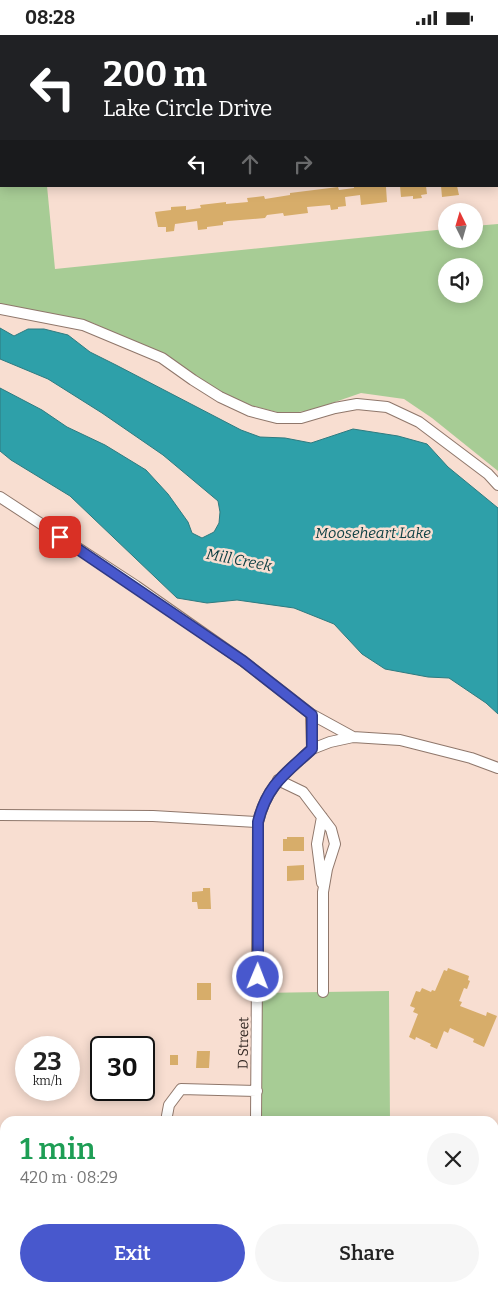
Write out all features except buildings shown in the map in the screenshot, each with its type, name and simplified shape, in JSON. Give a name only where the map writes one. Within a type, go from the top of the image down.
[{"type":"street","points":[[0,309],[83,325],[162,358],[220,397],[250,411],[277,419],[301,418],[335,407],[357,404],[387,407],[420,423],[488,474],[498,485]]},
{"type":"street","points":[[0,497],[243,661],[312,715],[353,737]]},
{"type":"street","points":[[312,715],[312,749],[330,742],[353,737],[400,740],[471,758],[498,768]]},
{"type":"street","name":"D Street","points":[[256,1116],[258,822],[262,806],[278,779],[312,749]]},
{"type":"street","points":[[278,779],[303,792],[331,829],[335,844],[327,869],[323,892]]},
{"type":"street","points":[[0,815],[153,816],[258,822]]},
{"type":"street","points":[[322,817],[317,844],[323,892],[323,992]]},
{"type":"street","points":[[167,1116],[169,1105],[181,1089],[257,1091]]},
{"type":"green space","points":[[0,187],[47,187],[55,269],[438,230],[438,248],[483,248],[483,225],[498,224],[498,471],[432,418],[404,399],[361,393],[312,410],[285,414],[249,405],[214,389],[158,353],[93,323],[31,312],[0,304]]},
{"type":"green space","points":[[389,991],[390,1116],[256,1116],[258,993]]},
{"type":"water","name":"Mooseheart Lake","points":[[0,328],[14,336],[28,329],[44,329],[68,335],[90,352],[241,430],[260,437],[285,438],[311,443],[353,429],[398,436],[427,444],[448,467],[498,508],[498,714],[486,703],[449,678],[428,677],[385,669],[362,654],[334,624],[294,608],[237,600],[207,603],[177,598],[70,496],[11,460],[0,451],[0,388],[42,410],[67,427],[105,445],[146,470],[168,494],[188,522],[192,533],[202,538],[214,532],[219,523],[218,501],[163,455],[102,413],[48,379],[0,359]]},
{"type":"route","points":[[60,537],[243,661],[312,715],[312,749],[278,779],[262,806],[258,822],[258,977]]},
{"type":"water label","name":"Mill Creek","points":[[239,560]]}]
